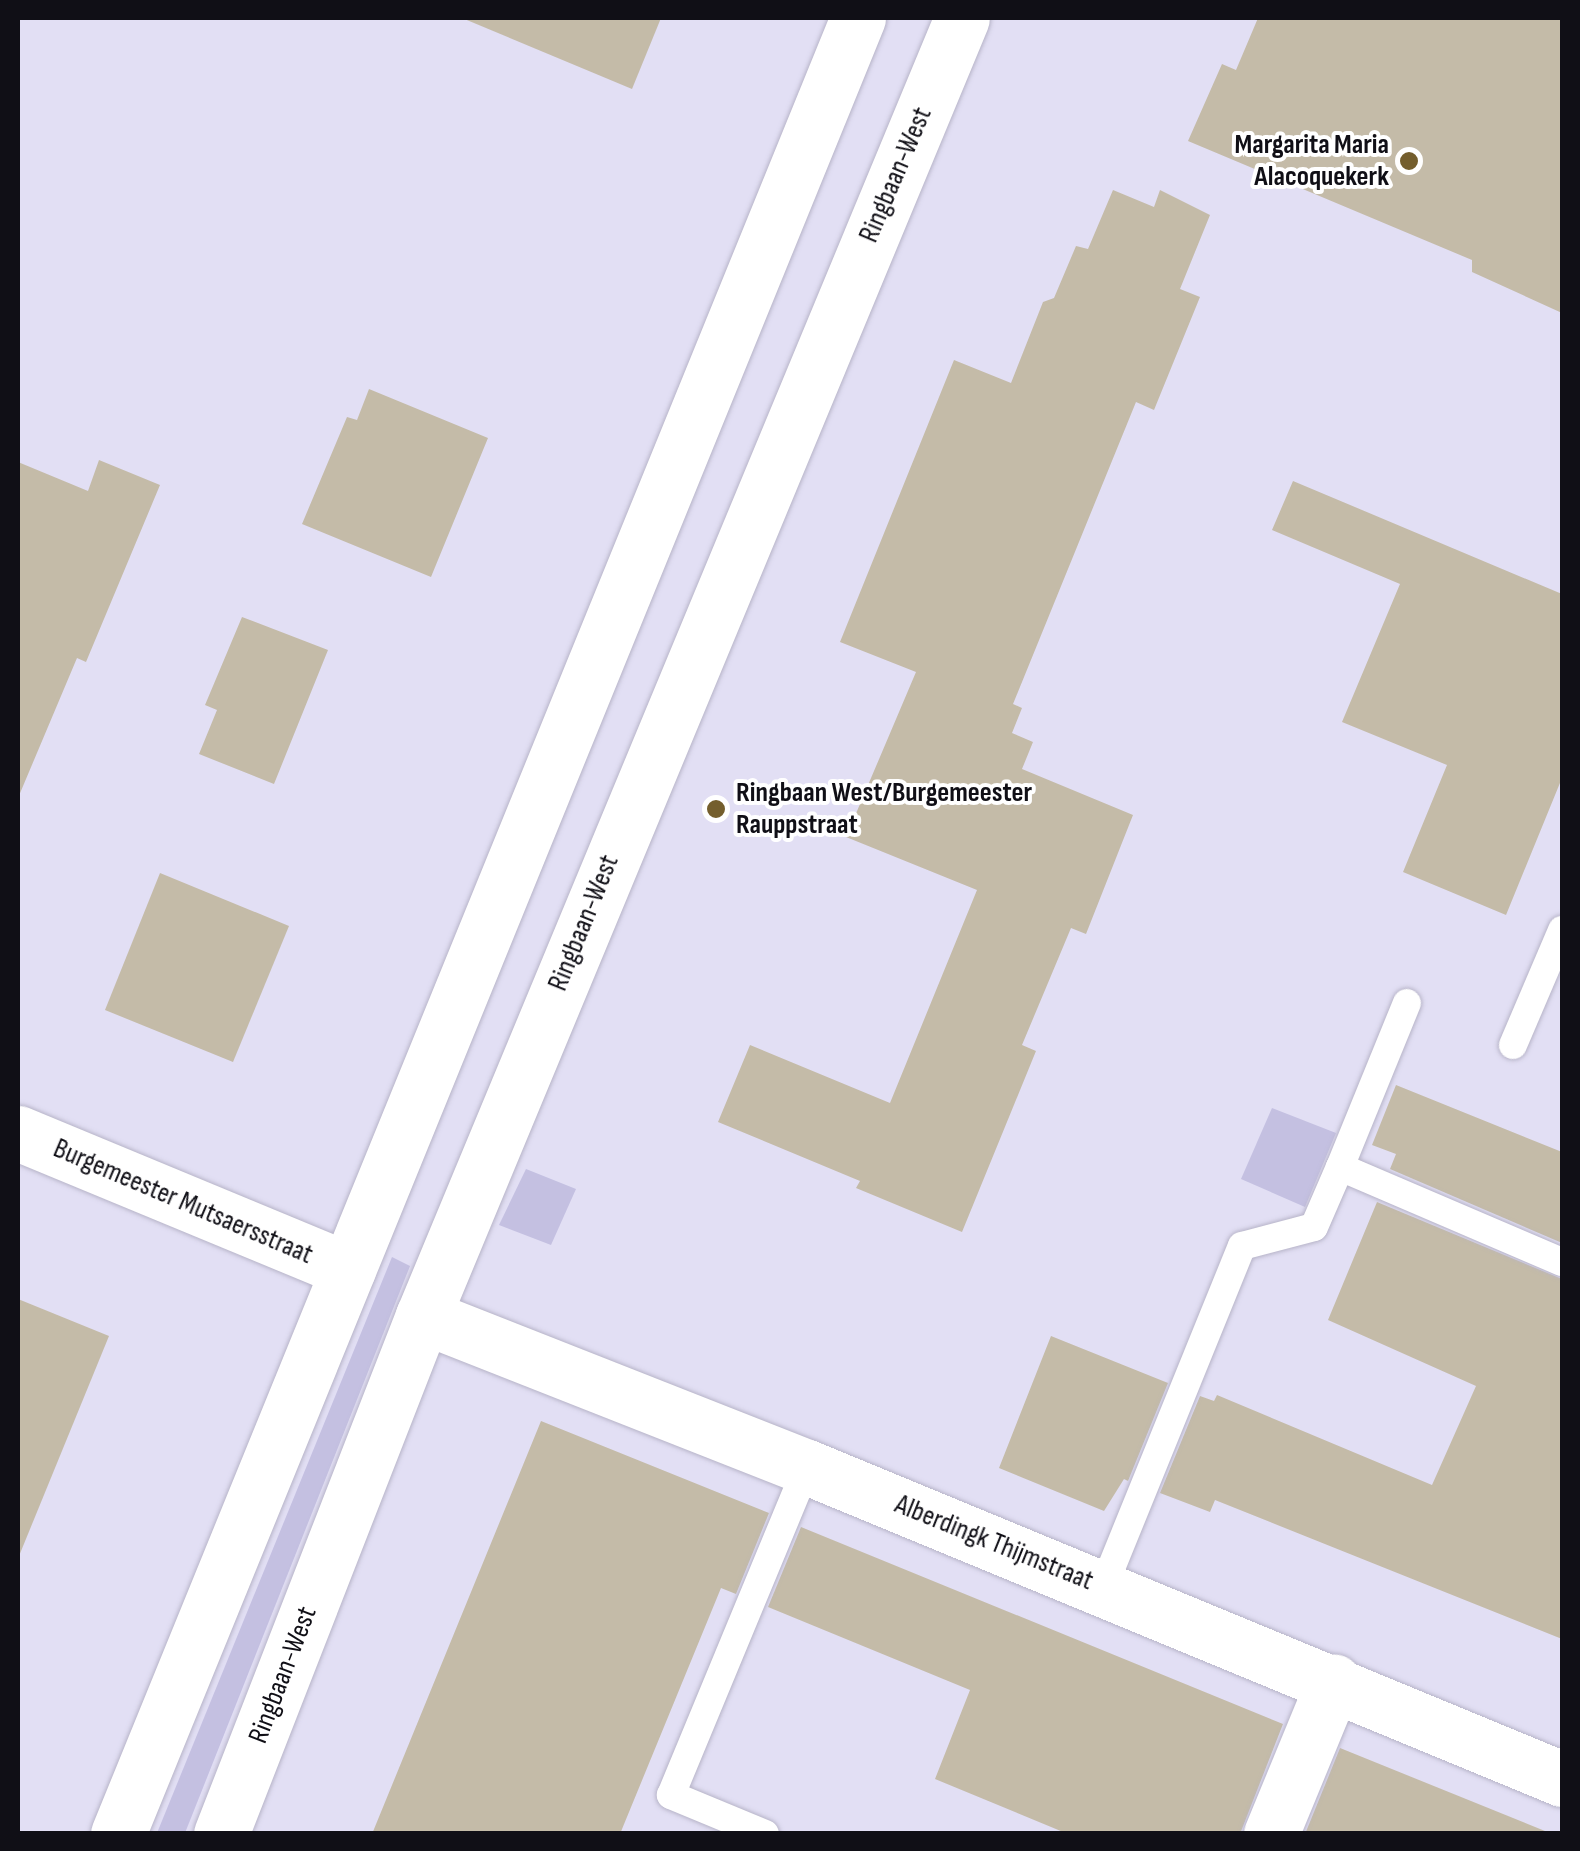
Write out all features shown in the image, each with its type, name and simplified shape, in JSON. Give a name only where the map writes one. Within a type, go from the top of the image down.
[{"type":"main road","points":[[118,1834],[858,18]]},
{"type":"main road","name":"Ringbaan-West","points":[[222,1834],[423,1316],[962,18]]},
{"type":"main road","name":"Burgemeester Mutsaersstraat","points":[[18,1132],[348,1270]]},
{"type":"main road","name":"Alberdingk Thijmstraat","points":[[423,1316],[1334,1681],[1562,1779]]},
{"type":"main road","points":[[1271,1834],[1334,1681]]},
{"type":"lane","points":[[1513,1045],[1562,930]]},
{"type":"lane","points":[[1103,1588],[1242,1246],[1314,1227],[1407,1004]]},
{"type":"lane","points":[[1340,1168],[1562,1262]]},
{"type":"lane","points":[[764,1834],[672,1795],[806,1467]]},
{"type":"shaded area","points":[[1272,1108],[1336,1133],[1305,1207],[1241,1179]]},
{"type":"shaded area","points":[[526,1169],[576,1189],[551,1245],[499,1225]]},
{"type":"shaded area","points":[[392,1257],[410,1266],[185,1833],[157,1833]]},
{"type":"building","points":[[462,18],[661,18],[632,89]]},
{"type":"building","name":"Margarita Maria Alacoquekerk","points":[[1258,18],[1562,18],[1562,313],[1472,272],[1472,260],[1188,141],[1222,64],[1236,70]]},
{"type":"building","points":[[1113,190],[1154,207],[1160,190],[1210,215],[1180,289],[1200,297],[1154,410],[1136,402],[1013,704],[1022,708],[1012,733],[1033,742],[1022,769],[1133,815],[1086,934],[1071,928],[1022,1045],[1036,1051],[962,1232],[856,1188],[860,1181],[718,1122],[750,1045],[890,1103],[977,890],[846,837],[916,672],[840,642],[954,360],[1011,383],[1043,302],[1054,298],[1076,246],[1088,249]]},
{"type":"building","points":[[369,389],[488,438],[431,577],[302,524],[347,417],[357,420]]},
{"type":"building","points":[[99,460],[160,485],[86,662],[77,658],[18,798],[18,462],[88,491]]},
{"type":"building","points":[[1293,481],[1562,594],[1562,778],[1506,915],[1403,872],[1447,765],[1342,722],[1400,584],[1272,530]]},
{"type":"building","points":[[242,617],[328,650],[274,784],[199,754],[217,710],[205,705]]},
{"type":"building","points":[[160,873],[289,926],[233,1062],[105,1010]]},
{"type":"building","points":[[1396,1085],[1562,1152],[1562,1243],[1390,1169],[1396,1154],[1372,1145]]},
{"type":"building","points":[[1377,1202],[1562,1279],[1562,1639],[1215,1500],[1210,1512],[1160,1493],[1200,1396],[1214,1401],[1217,1395],[1432,1485],[1476,1386],[1328,1320]]},
{"type":"building","points":[[18,1299],[109,1336],[19,1556],[18,1556]]},
{"type":"building","points":[[1051,1336],[1168,1383],[1128,1481],[1124,1479],[1104,1511],[999,1468]]},
{"type":"building","points":[[541,1421],[769,1513],[736,1594],[721,1588],[620,1834],[372,1834]]},
{"type":"building","points":[[801,1527],[1283,1724],[1240,1834],[1068,1834],[935,1779],[970,1690],[768,1607]]},
{"type":"building","points":[[1340,1748],[1545,1831],[1544,1834],[1305,1834]]},
{"type":"place","name":"Margarita Maria Alacoquekerk","points":[[1409,161]]},
{"type":"place","name":"Ringbaan West/Burgemeester Rauppstraat","points":[[716,809]]}]
